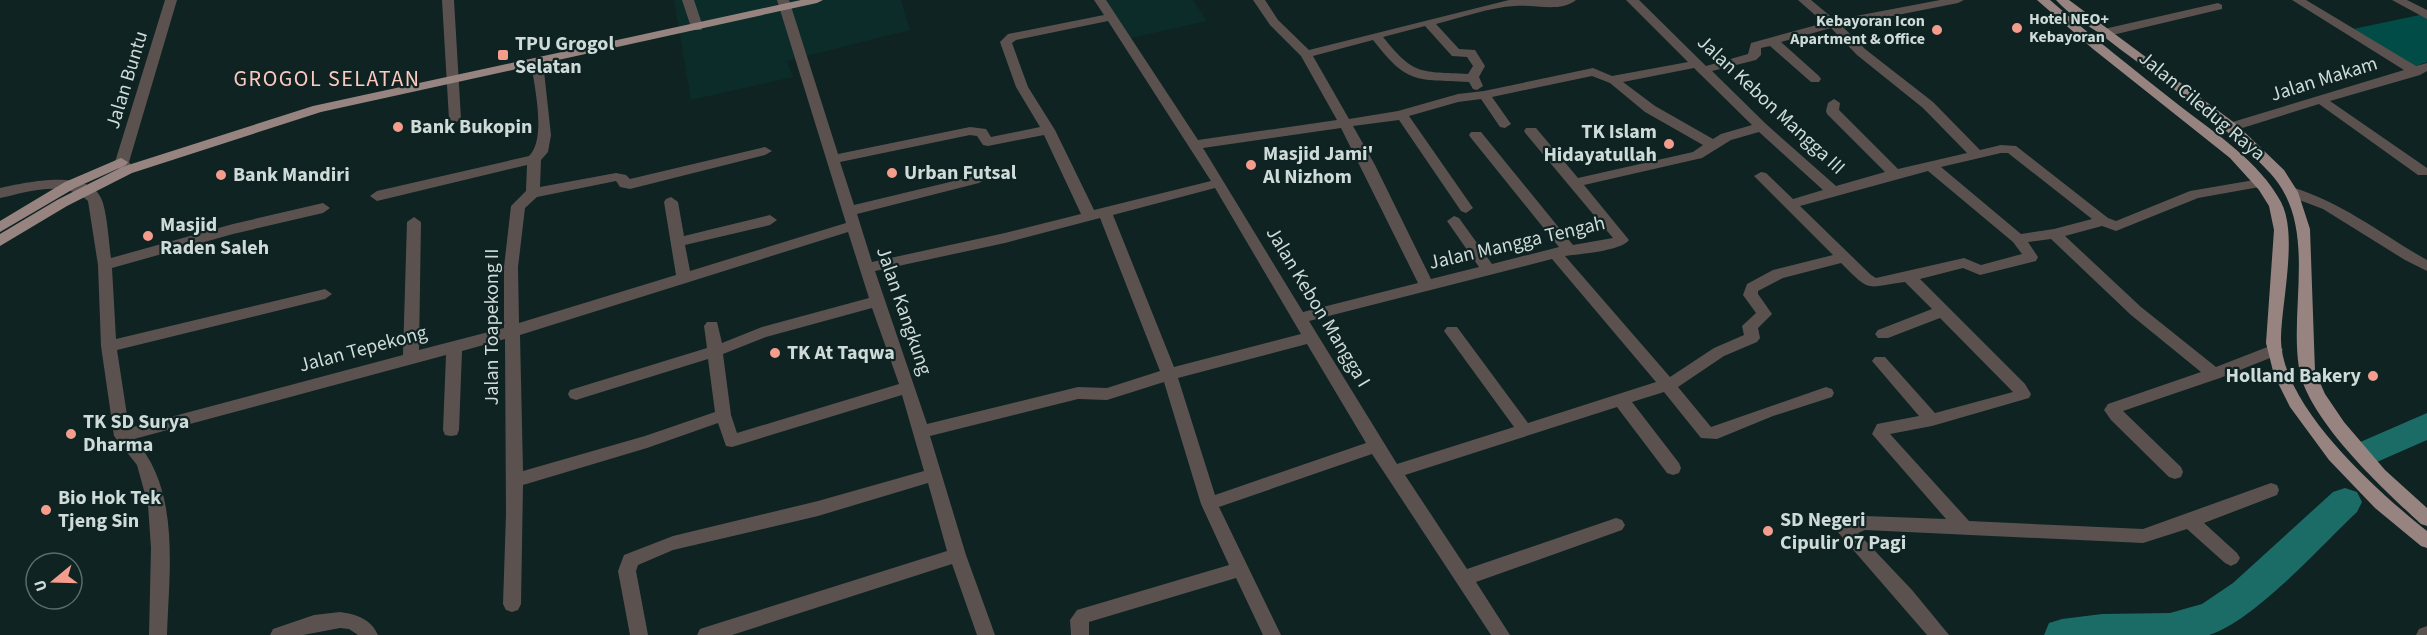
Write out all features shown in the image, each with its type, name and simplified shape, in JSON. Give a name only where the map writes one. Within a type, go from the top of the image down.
[{"type":"main road","points":[[696,22],[773,0]]},
{"type":"main road","points":[[0,227],[69,185],[124,166],[382,90],[784,3],[818,0]]},
{"type":"main road","name":"Jalan Ciledug Raya","points":[[2043,0],[2072,28],[2219,143],[2273,199],[2279,214],[2281,230],[2275,350],[2297,402],[2341,463],[2383,505],[2427,541]]},
{"type":"main road","name":"Jalan Ciledug Raya","points":[[2062,0],[2231,127],[2279,173],[2291,192],[2303,230],[2307,371],[2318,396],[2338,427],[2379,475],[2427,519]]},
{"type":"main road","points":[[2102,51],[2122,47]]},
{"type":"main road","points":[[453,74],[537,62],[570,50]]},
{"type":"main road","points":[[0,241],[124,166]]},
{"type":"street","name":"Jalan Buntu","points":[[124,166],[171,0]]},
{"type":"street","points":[[448,0],[455,119]]},
{"type":"street","points":[[688,0],[696,22]]},
{"type":"street","name":"Jalan Kebon Mangga I","points":[[1100,0],[1219,183],[1376,447],[1501,635]]},
{"type":"street","points":[[1259,0],[1274,21],[1306,54],[1343,124],[1368,165],[1426,284]]},
{"type":"street","points":[[1306,54],[1516,2],[1540,5],[1570,0]]},
{"type":"street","name":"Jalan Kebon Mangga III","points":[[1632,0],[1761,126],[1834,192],[1976,153],[2011,148],[2103,220]]},
{"type":"street","points":[[1804,0],[1833,24],[1861,52],[1928,105],[1976,153]]},
{"type":"street","points":[[1195,145],[1402,115],[1408,111],[1458,98],[1593,72],[1605,79],[1613,80],[1701,67],[1752,57],[1755,55],[1755,46],[1833,24],[1958,0]]},
{"type":"street","points":[[2298,0],[2422,69]]},
{"type":"street","points":[[2398,0],[2427,15]]},
{"type":"street","name":"Jalan Kangkung","points":[[784,3],[866,268],[908,387],[957,555],[986,635]]},
{"type":"street","points":[[2104,33],[2218,7]]},
{"type":"street","points":[[1110,17],[1012,37],[1006,42],[1022,87],[1098,215],[1169,374],[1209,504],[1272,635]]},
{"type":"street","points":[[1428,22],[1456,53],[1471,53],[1480,67],[1473,78]]},
{"type":"street","points":[[1376,36],[1395,60],[1416,75],[1473,78]]},
{"type":"street","points":[[1773,42],[1815,79]]},
{"type":"street","points":[[377,196],[534,159],[542,151],[544,131],[537,62]]},
{"type":"street","name":"Jalan Makam","points":[[2231,127],[2422,69]]},
{"type":"street","points":[[1473,78],[1505,124]]},
{"type":"street","points":[[1613,80],[1650,109],[1713,145]]},
{"type":"street","points":[[2321,100],[2423,172]]},
{"type":"street","points":[[1833,103],[1832,111],[1895,174]]},
{"type":"street","points":[[1402,115],[1466,208]]},
{"type":"street","points":[[1531,131],[1575,183],[1697,155],[1726,137],[1761,126]]},
{"type":"street","points":[[834,159],[970,130],[981,132],[987,142],[1048,130]]},
{"type":"street","points":[[1476,135],[1562,251],[1577,280],[1668,384],[1707,433],[1712,434],[1767,412],[1826,393]]},
{"type":"street","points":[[534,159],[533,193],[616,177],[621,178],[625,184],[630,184],[765,151]]},
{"type":"street","points":[[1761,176],[1862,276],[1871,282],[1908,277],[1964,262],[1980,270],[2031,257],[2018,239],[1930,165]]},
{"type":"street","name":"Jalan Tepekong","points":[[122,436],[513,331],[684,278],[852,218],[979,178]]},
{"type":"street","points":[[866,268],[1098,215],[1219,183]]},
{"type":"street","name":"Jalan Mangga Tengah","points":[[1300,318],[1562,251],[1622,240],[1575,183]]},
{"type":"street","points":[[2018,239],[2054,234],[2103,220],[2116,226],[2195,194],[2260,183]]},
{"type":"street","points":[[0,193],[36,186],[69,185],[92,194],[95,199],[105,265],[109,346],[122,436],[144,463],[153,488],[158,517],[158,635]]},
{"type":"street","points":[[1790,204],[1834,192]]},
{"type":"street","points":[[2291,192],[2331,206],[2427,266]]},
{"type":"street","name":"Jalan Toapekong II","points":[[512,604],[511,261],[517,207],[533,193]]},
{"type":"street","points":[[671,202],[684,278]]},
{"type":"street","points":[[105,265],[242,226],[323,208]]},
{"type":"street","points":[[678,242],[770,219]]},
{"type":"street","points":[[1454,221],[1488,270]]},
{"type":"street","points":[[411,358],[414,222]]},
{"type":"street","points":[[2054,234],[2136,311],[2214,374]]},
{"type":"street","points":[[1394,472],[1680,379],[1719,352],[1752,338],[1750,326],[1765,314],[1749,295],[1752,288],[1778,274],[1844,257]]},
{"type":"street","points":[[1908,277],[2023,394],[1932,420],[1883,429],[1880,434],[1965,528]]},
{"type":"street","points":[[109,346],[325,294]]},
{"type":"street","points":[[576,394],[715,351],[762,333],[877,301]]},
{"type":"street","points":[[1883,334],[1942,311]]},
{"type":"street","points":[[712,326],[723,415],[732,441],[908,387]]},
{"type":"street","points":[[1452,331],[1524,429]]},
{"type":"street","points":[[921,432],[1078,393],[1107,394],[1169,374],[1311,337]]},
{"type":"street","points":[[451,430],[454,346]]},
{"type":"street","points":[[2175,472],[2112,410],[2275,350]]},
{"type":"street","points":[[1880,361],[1932,420]]},
{"type":"street","points":[[1621,400],[1673,468]]},
{"type":"street","points":[[513,481],[636,446],[723,415]]},
{"type":"street","points":[[1209,504],[1376,447]]},
{"type":"street","points":[[639,635],[627,571],[630,560],[650,549],[718,531],[768,521],[932,475]]},
{"type":"street","points":[[1940,635],[1925,622],[1906,596],[1845,530],[1866,523],[1917,524],[2108,536],[2143,536],[2271,490]]},
{"type":"street","points":[[2190,521],[2231,558]]},
{"type":"street","points":[[1463,578],[1538,554],[1547,548],[1616,525]]},
{"type":"street","points":[[706,635],[957,555]]},
{"type":"street","points":[[1080,635],[1080,620],[1083,616],[1240,569]]},
{"type":"street","points":[[279,635],[320,623],[348,620],[357,621],[369,635]]},
{"type":"shaded area","points":[[674,0],[901,0],[910,30],[787,61],[793,77],[691,100]]},
{"type":"shaded area","points":[[1100,0],[1193,0],[1207,21],[1123,40]]},
{"type":"green space","points":[[2420,15],[2427,18],[2427,62],[2413,67],[2353,29]]},
{"type":"waterway","points":[[2370,452],[2427,426]]},
{"type":"waterway","points":[[2062,635],[2102,630],[2170,629],[2212,618],[2246,594],[2345,502]]},
{"type":"place","name":"Hotel NEO+ Kebayoran","points":[[2017,28]]},
{"type":"place","name":"Kebayoran Icon Apartment & Office","points":[[1937,30]]},
{"type":"place","name":"TPU Grogol Selatan","points":[[503,55]]},
{"type":"place","name":"Bank Bukopin","points":[[398,127]]},
{"type":"place","name":"TK Islam Hidayatullah","points":[[1669,144]]},
{"type":"place","name":"Masjid Jami' Al Nizhom","points":[[1251,165]]},
{"type":"place","name":"Urban Futsal","points":[[892,173]]},
{"type":"place","name":"Bank Mandiri","points":[[221,175]]},
{"type":"place","name":"Masjid Raden Saleh","points":[[148,236]]},
{"type":"place","name":"TK At Taqwa","points":[[775,353]]},
{"type":"place","name":"Holland Bakery","points":[[2373,376]]},
{"type":"place","name":"TK SD Surya Dharma","points":[[71,434]]},
{"type":"place","name":"Bio Hok Tek Tjeng Sin","points":[[46,510]]},
{"type":"place","name":"SD Negeri Cipulir 07 Pagi","points":[[1768,531]]},
{"type":"district","name":"GROGOL SELATAN","points":[[327,79]]}]
